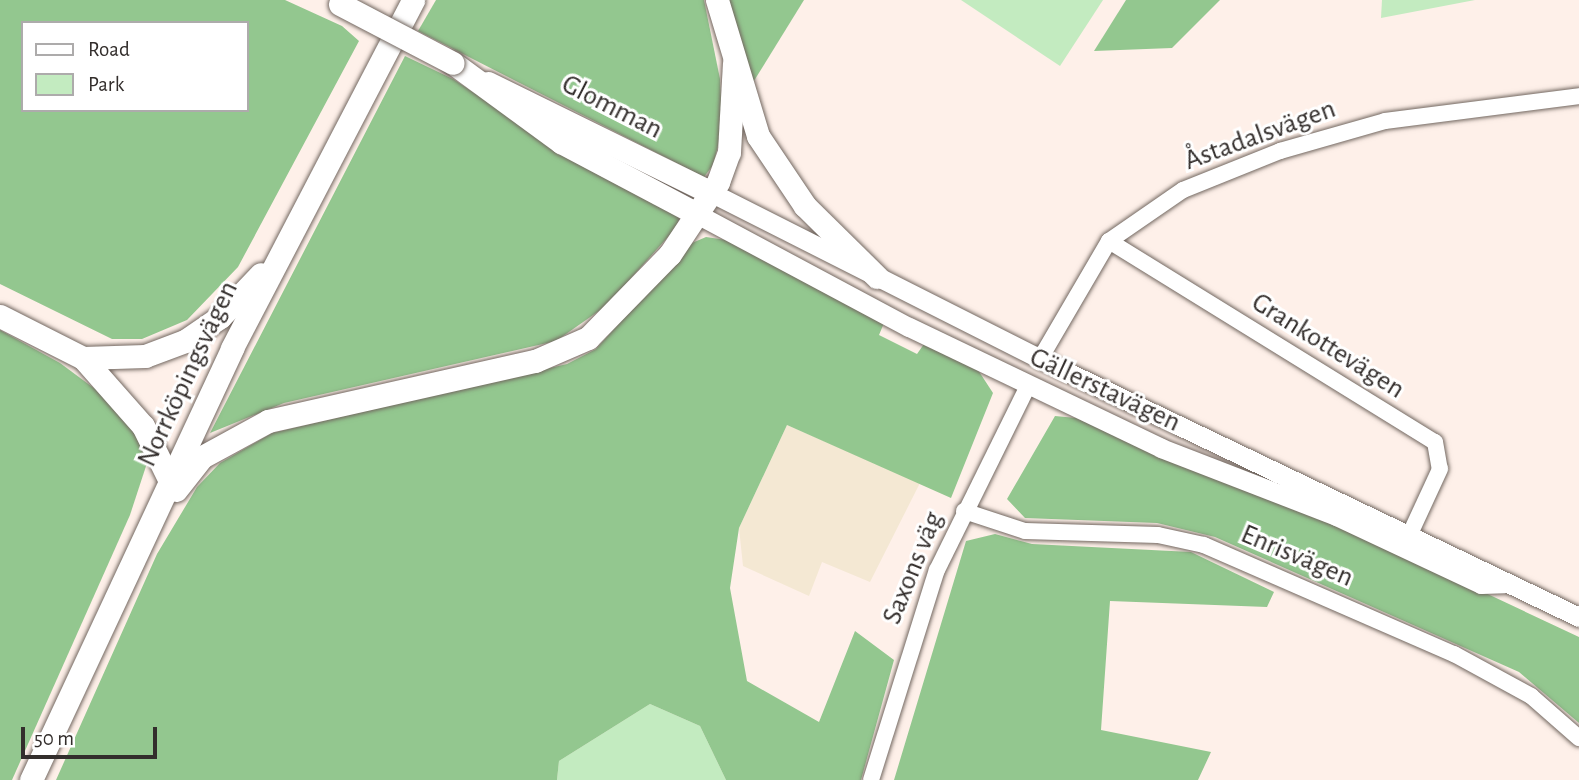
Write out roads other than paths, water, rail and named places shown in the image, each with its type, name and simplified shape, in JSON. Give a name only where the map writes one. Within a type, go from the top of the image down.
[{"type":"main road","name":"Norrköpingsvägen","points":[[31,780],[278,256],[413,0]]},
{"type":"main road","points":[[718,0],[734,63],[758,136],[783,178],[877,276]]},
{"type":"main road","name":"Glomman","points":[[336,2],[482,81],[561,142],[697,214]]},
{"type":"main road","points":[[154,518],[202,457],[257,426],[315,407],[535,361],[588,338],[639,290],[712,192],[729,152],[734,63]]},
{"type":"main road","name":"Glomman","points":[[482,81],[528,97],[712,192]]},
{"type":"main road","points":[[83,358],[145,356],[185,341],[220,317],[278,256]]},
{"type":"main road","points":[[0,316],[83,358],[143,426],[170,481]]},
{"type":"street","name":"Åstadalsvägen","points":[[1040,359],[1109,241],[1184,190],[1334,134],[1474,106],[1579,96]]},
{"type":"street","name":"Gällerstavägen","points":[[712,192],[1040,359],[1579,617]]},
{"type":"street","name":"Gällerstavägen","points":[[697,214],[1028,386],[1481,584],[1504,583]]},
{"type":"street","name":"Grankottevägen","points":[[1109,241],[1434,442],[1440,469],[1410,534]]},
{"type":"street","points":[[1028,386],[1040,359]]},
{"type":"street","name":"Saxons väg","points":[[871,780],[911,643],[964,511],[1028,386]]},
{"type":"street","name":"Enrisvägen","points":[[964,511],[1025,531],[1158,535],[1204,545],[1454,653],[1531,696],[1579,738]]}]
